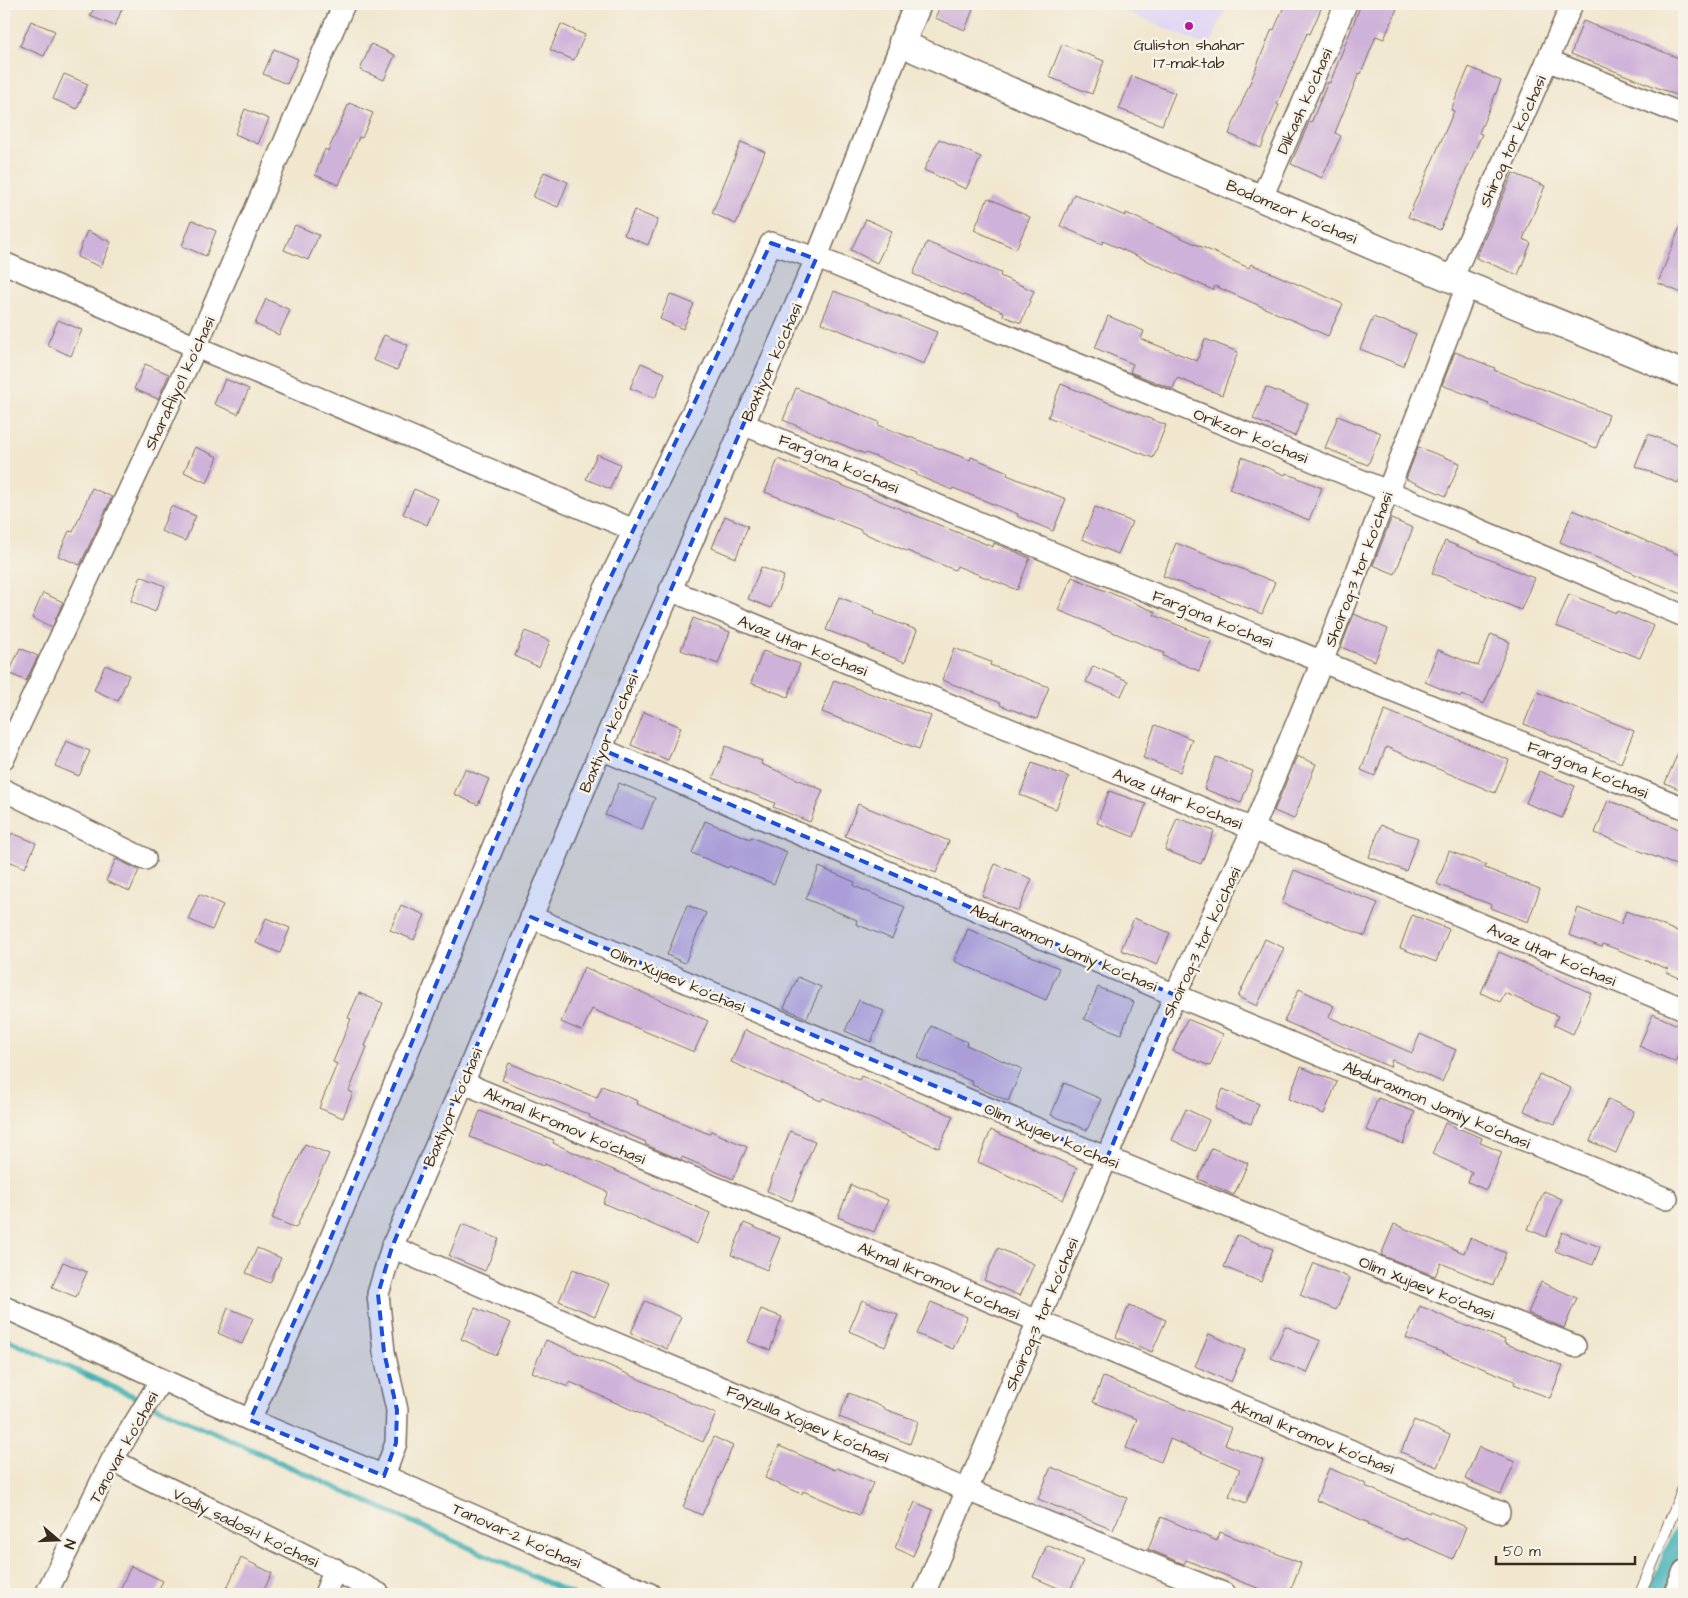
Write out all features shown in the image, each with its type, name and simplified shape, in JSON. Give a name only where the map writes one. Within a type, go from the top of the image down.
[{"type":"street","name":"Sharafliyo'l ko'chasi","points":[[4,758],[196,347],[344,4]]},
{"type":"street","name":"Baxtiyor ko'chasi","points":[[384,1476],[396,1443],[397,1410],[384,1352],[378,1294],[392,1247],[464,1081],[601,748],[816,259],[918,4]]},
{"type":"street","name":"Dilkash ko'chasi","points":[[1262,198],[1346,4]]},
{"type":"street","name":"Shiroq tor ko'chasi","points":[[1460,282],[1547,60],[1572,4]]},
{"type":"street","name":"Bodomzor ko'chasi","points":[[902,42],[916,50],[1262,198],[1684,374]]},
{"type":"street","points":[[1547,60],[1684,115]]},
{"type":"street","name":"Orikzor ko'chasi","points":[[634,530],[703,390],[771,243],[842,268],[1387,491],[1684,616]]},
{"type":"street","points":[[4,263],[196,347],[634,530],[604,591],[498,833],[324,1254],[250,1420]]},
{"type":"street","name":"Shoiroq-3 tor ko'chasi","points":[[924,1594],[1175,995],[1252,829],[1322,662],[1387,491],[1460,282]]},
{"type":"street","name":"Farg'ona ko'chasi","points":[[743,424],[1001,532],[1684,808]]},
{"type":"street","name":"Avaz Utar ko'chasi","points":[[670,590],[1684,1009]]},
{"type":"street","name":"Abduraxmon Jomiy ko'chasi","points":[[601,748],[1175,995],[1667,1199]]},
{"type":"street","points":[[4,790],[145,859]]},
{"type":"street","name":"Olim Xujaev ko'chasi","points":[[531,917],[1107,1158],[1575,1346]]},
{"type":"street","name":"Akmal Ikromov ko'chasi","points":[[464,1081],[478,1089],[1499,1512]]},
{"type":"street","name":"Fayzulla Xojaev ko'chasi","points":[[392,1247],[966,1490],[1225,1594]]},
{"type":"street","name":"Tanovar-2 ko'chasi","points":[[4,1307],[250,1420],[384,1476],[650,1594]]},
{"type":"street","name":"Tanovar ko'chasi","points":[[46,1594],[112,1460],[161,1380]]},
{"type":"street","name":"Vodiy sadosi-1 ko'chasi","points":[[112,1460],[175,1493],[335,1569],[379,1594]]},
{"type":"street","points":[[325,1594],[335,1569]]},
{"type":"street","points":[[1674,1594],[1684,1571]]},
{"type":"lane","points":[[1640,1594],[1684,1486]]},
{"type":"highlighted area","points":[[771,243],[816,259],[601,749],[1175,995],[1107,1158],[531,917],[392,1247],[378,1294],[384,1352],[397,1410],[396,1443],[384,1476],[250,1420],[320,1264],[495,842],[604,591]]},
{"type":"shaded area","name":"Guliston shahar 17-maktab","points":[[1108,4],[1228,4],[1209,47]]},
{"type":"building","points":[[96,4],[124,4],[115,26],[90,16]]},
{"type":"building","points":[[941,4],[975,4],[965,30],[935,18]]},
{"type":"building","points":[[1285,4],[1323,4],[1310,34],[1307,33],[1261,148],[1229,134],[1272,29],[1274,30]]},
{"type":"building","points":[[1361,4],[1399,4],[1384,39],[1376,36],[1361,74],[1359,73],[1335,133],[1341,136],[1322,178],[1291,164],[1328,82],[1330,83]]},
{"type":"building","points":[[31,21],[55,31],[44,56],[20,46]]},
{"type":"building","points":[[1583,21],[1684,60],[1684,98],[1571,54]]},
{"type":"building","points":[[561,24],[585,35],[574,60],[550,50]]},
{"type":"building","points":[[371,44],[395,55],[384,80],[360,70]]},
{"type":"building","points":[[1062,44],[1104,61],[1092,94],[1049,77]]},
{"type":"building","points":[[274,49],[298,59],[287,84],[263,74]]},
{"type":"building","points":[[1469,67],[1501,81],[1479,133],[1482,134],[1440,230],[1408,217],[1454,111],[1451,110]]},
{"type":"building","points":[[64,74],[88,84],[77,109],[53,99]]},
{"type":"building","points":[[1132,76],[1175,93],[1162,125],[1119,109]]},
{"type":"building","points":[[349,103],[373,113],[362,138],[359,137],[339,185],[315,175],[325,149],[328,151]]},
{"type":"building","points":[[245,109],[269,119],[258,144],[235,134]]},
{"type":"building","points":[[939,139],[981,157],[966,189],[924,170]]},
{"type":"building","points":[[741,142],[765,152],[736,224],[712,213]]},
{"type":"building","points":[[544,172],[568,182],[558,207],[533,197]]},
{"type":"building","points":[[1513,173],[1545,186],[1523,239],[1531,243],[1518,275],[1476,258]]},
{"type":"building","points":[[1074,194],[1125,216],[1126,213],[1249,268],[1251,264],[1343,304],[1328,336],[1215,286],[1213,290],[1103,241],[1102,244],[1060,226]]},
{"type":"building","points":[[988,198],[1030,217],[1016,249],[974,230]]},
{"type":"building","points":[[634,210],[658,220],[648,245],[624,235]]},
{"type":"building","points":[[866,219],[892,231],[877,263],[851,250]]},
{"type":"building","points":[[1684,219],[1684,294],[1658,283]]},
{"type":"building","points":[[192,220],[216,231],[206,256],[182,246]]},
{"type":"building","points":[[295,225],[319,235],[308,260],[284,250]]},
{"type":"building","points":[[87,231],[111,242],[101,267],[77,257]]},
{"type":"building","points":[[927,242],[1001,273],[1000,276],[1034,291],[1021,323],[1003,316],[1004,312],[913,274]]},
{"type":"building","points":[[834,291],[937,332],[924,364],[821,323]]},
{"type":"building","points":[[670,294],[694,304],[683,329],[660,319]]},
{"type":"building","points":[[266,299],[290,310],[279,335],[255,324]]},
{"type":"building","points":[[1108,316],[1144,331],[1141,339],[1197,361],[1205,339],[1238,352],[1222,395],[1177,378],[1173,389],[1130,372],[1133,364],[1095,348]]},
{"type":"building","points":[[1373,317],[1416,334],[1403,366],[1360,349]]},
{"type":"building","points":[[58,320],[82,330],[71,356],[47,345]]},
{"type":"building","points":[[384,335],[408,345],[397,370],[373,360]]},
{"type":"building","points":[[1455,352],[1495,368],[1494,370],[1609,415],[1596,448],[1442,385]]},
{"type":"building","points":[[641,363],[665,373],[655,398],[630,388]]},
{"type":"building","points":[[145,364],[169,374],[158,399],[134,389]]},
{"type":"building","points":[[225,379],[249,389],[238,414],[214,404]]},
{"type":"building","points":[[1061,384],[1166,425],[1153,458],[1048,417]]},
{"type":"building","points":[[1266,387],[1308,404],[1295,436],[1253,419]]},
{"type":"building","points":[[796,388],[879,422],[878,425],[970,460],[971,457],[1008,472],[1007,475],[1066,499],[1053,531],[1017,516],[1018,514],[953,488],[952,490],[916,475],[917,473],[783,420]]},
{"type":"building","points":[[1338,416],[1381,433],[1368,465],[1325,448]]},
{"type":"building","points":[[1648,434],[1684,448],[1684,467],[1678,483],[1635,466]]},
{"type":"building","points":[[195,447],[218,457],[207,483],[184,472]]},
{"type":"building","points":[[1418,447],[1460,463],[1446,496],[1406,479]]},
{"type":"building","points":[[597,454],[620,464],[610,489],[586,479]]},
{"type":"building","points":[[1242,457],[1322,488],[1309,520],[1229,489]]},
{"type":"building","points":[[778,459],[993,547],[994,543],[1030,558],[1017,590],[957,566],[955,570],[765,492]]},
{"type":"building","points":[[92,488],[112,497],[80,565],[58,556],[69,531],[73,532]]},
{"type":"building","points":[[414,489],[438,499],[427,525],[403,514]]},
{"type":"building","points":[[171,506],[196,516],[185,541],[161,531]]},
{"type":"building","points":[[1095,507],[1132,522],[1118,554],[1082,539]]},
{"type":"building","points":[[1573,510],[1684,557],[1684,595],[1560,542]]},
{"type":"building","points":[[725,516],[748,526],[736,558],[712,548]]},
{"type":"building","points":[[1391,519],[1413,528],[1395,574],[1373,565]]},
{"type":"building","points":[[1445,541],[1534,578],[1521,610],[1432,573]]},
{"type":"building","points":[[1176,543],[1275,582],[1262,614],[1163,576]]},
{"type":"building","points":[[761,567],[784,576],[771,608],[748,599]]},
{"type":"building","points":[[141,576],[165,586],[155,612],[131,601]]},
{"type":"building","points":[[1072,577],[1156,612],[1154,615],[1212,639],[1199,671],[1163,656],[1164,653],[1058,610]]},
{"type":"building","points":[[43,593],[63,602],[52,627],[32,618]]},
{"type":"building","points":[[1569,594],[1654,626],[1640,658],[1556,626]]},
{"type":"building","points":[[839,597],[875,611],[874,614],[917,630],[905,662],[826,630]]},
{"type":"building","points":[[1354,614],[1388,629],[1375,661],[1341,647]]},
{"type":"building","points":[[693,618],[730,632],[718,664],[681,650]]},
{"type":"building","points":[[525,631],[550,641],[539,667],[515,656]]},
{"type":"building","points":[[1491,634],[1510,642],[1484,704],[1425,682],[1438,650],[1478,666]]},
{"type":"building","points":[[20,648],[38,656],[26,681],[9,673]]},
{"type":"building","points":[[954,648],[991,662],[990,665],[1049,687],[1037,719],[942,680]]},
{"type":"building","points":[[763,651],[800,664],[788,697],[751,683]]},
{"type":"building","points":[[105,665],[129,675],[118,701],[94,690]]},
{"type":"building","points":[[1093,666],[1128,681],[1121,696],[1086,682]]},
{"type":"building","points":[[834,680],[931,716],[919,749],[822,712]]},
{"type":"building","points":[[1537,692],[1634,731],[1621,763],[1524,724]]},
{"type":"building","points":[[1385,710],[1509,760],[1495,793],[1386,747],[1375,776],[1361,770]]},
{"type":"building","points":[[644,712],[681,727],[668,760],[631,745]]},
{"type":"building","points":[[1155,725],[1192,739],[1180,772],[1143,758]]},
{"type":"building","points":[[1684,739],[1684,791],[1665,783]]},
{"type":"building","points":[[66,741],[90,751],[79,776],[55,766]]},
{"type":"building","points":[[726,746],[762,761],[761,764],[823,790],[810,822],[773,807],[775,803],[713,778]]},
{"type":"building","points":[[1297,756],[1316,764],[1294,819],[1274,811]]},
{"type":"building","points":[[1216,757],[1253,771],[1241,803],[1204,789]]},
{"type":"building","points":[[1032,763],[1069,777],[1056,809],[1020,795]]},
{"type":"building","points":[[465,769],[489,779],[478,805],[454,794]]},
{"type":"building","points":[[1539,771],[1575,786],[1562,818],[1526,803]]},
{"type":"building","points":[[619,783],[655,798],[642,830],[605,815]]},
{"type":"building","points":[[1109,791],[1146,804],[1134,837],[1097,823]]},
{"type":"building","points":[[1608,800],[1684,831],[1684,852],[1678,866],[1595,833]]},
{"type":"building","points":[[858,804],[949,841],[936,873],[845,836]]},
{"type":"building","points":[[1177,818],[1214,831],[1201,864],[1165,850]]},
{"type":"building","points":[[705,821],[787,852],[774,884],[692,853]]},
{"type":"building","points":[[1381,825],[1418,838],[1406,871],[1369,857]]},
{"type":"building","points":[[12,833],[36,843],[25,868],[4,859],[4,852]]},
{"type":"building","points":[[1449,851],[1486,865],[1485,868],[1540,889],[1528,922],[1491,908],[1492,905],[1437,884]]},
{"type":"building","points":[[116,859],[139,870],[130,891],[106,881]]},
{"type":"building","points":[[995,864],[1032,879],[1018,911],[982,896]]},
{"type":"building","points":[[819,867],[855,882],[854,886],[905,907],[892,939],[856,924],[857,920],[806,899]]},
{"type":"building","points":[[1294,870],[1378,903],[1365,936],[1282,903]]},
{"type":"building","points":[[199,894],[223,905],[212,930],[188,919]]},
{"type":"building","points":[[401,905],[425,915],[414,940],[390,930]]},
{"type":"building","points":[[687,905],[706,913],[685,963],[667,955]]},
{"type":"building","points":[[1578,908],[1621,924],[1626,911],[1684,934],[1684,980],[1666,972],[1668,969],[1603,944],[1602,947],[1569,935]]},
{"type":"building","points":[[1412,915],[1449,929],[1436,962],[1400,948]]},
{"type":"building","points":[[266,918],[290,928],[280,953],[256,943]]},
{"type":"building","points":[[1134,918],[1170,933],[1157,965],[1121,950]]},
{"type":"building","points":[[968,929],[1059,968],[1046,1000],[954,961]]},
{"type":"building","points":[[1265,939],[1284,948],[1257,1006],[1238,997]]},
{"type":"building","points":[[1499,952],[1591,993],[1573,1034],[1554,1025],[1558,1016],[1505,993],[1500,1002],[1481,993]]},
{"type":"building","points":[[584,967],[708,1021],[694,1052],[592,1009],[582,1031],[561,1022]]},
{"type":"building","points":[[798,977],[821,987],[807,1018],[784,1008]]},
{"type":"building","points":[[1098,987],[1134,1002],[1121,1034],[1084,1019]]},
{"type":"building","points":[[1299,989],[1334,1006],[1329,1017],[1412,1053],[1420,1034],[1456,1050],[1442,1082],[1392,1060],[1390,1067],[1284,1021]]},
{"type":"building","points":[[359,993],[383,1003],[349,1091],[353,1093],[343,1118],[319,1108],[337,1064],[333,1062],[351,1019],[348,1018]]},
{"type":"building","points":[[859,1000],[884,1011],[871,1042],[845,1031]]},
{"type":"building","points":[[1653,1014],[1684,1028],[1684,1041],[1675,1062],[1639,1046]]},
{"type":"building","points":[[1187,1019],[1223,1034],[1210,1066],[1173,1051]]},
{"type":"building","points":[[931,1026],[967,1042],[966,1045],[1022,1069],[1008,1101],[972,1085],[973,1082],[918,1058]]},
{"type":"building","points":[[745,1030],[859,1080],[861,1076],[953,1116],[939,1148],[823,1098],[821,1101],[731,1062]]},
{"type":"building","points":[[509,1063],[597,1098],[602,1086],[638,1101],[637,1104],[709,1134],[711,1131],[747,1147],[733,1179],[682,1157],[681,1160],[589,1117],[590,1115],[502,1080]]},
{"type":"building","points":[[1301,1067],[1337,1082],[1324,1114],[1288,1099]]},
{"type":"building","points":[[1539,1074],[1571,1088],[1555,1124],[1524,1111]]},
{"type":"building","points":[[1064,1083],[1101,1099],[1087,1130],[1051,1115]]},
{"type":"building","points":[[1223,1089],[1259,1104],[1251,1124],[1215,1109]]},
{"type":"building","points":[[1378,1098],[1415,1112],[1403,1144],[1366,1130]]},
{"type":"building","points":[[1608,1099],[1634,1111],[1616,1153],[1590,1141]]},
{"type":"building","points":[[1186,1109],[1209,1120],[1196,1151],[1172,1140]]},
{"type":"building","points":[[480,1111],[554,1140],[553,1143],[710,1213],[697,1244],[603,1203],[608,1192],[545,1164],[544,1166],[470,1137]]},
{"type":"building","points":[[1445,1123],[1482,1138],[1480,1143],[1502,1152],[1486,1190],[1468,1182],[1472,1172],[1432,1154]]},
{"type":"building","points":[[991,1130],[1077,1168],[1063,1200],[978,1162]]},
{"type":"building","points":[[790,1131],[815,1141],[792,1201],[767,1191]]},
{"type":"building","points":[[305,1144],[329,1154],[296,1228],[272,1218]]},
{"type":"building","points":[[1212,1148],[1248,1163],[1234,1195],[1198,1179]]},
{"type":"building","points":[[851,1185],[888,1200],[874,1232],[838,1217]]},
{"type":"building","points":[[1544,1191],[1562,1199],[1546,1237],[1528,1229]]},
{"type":"building","points":[[744,1223],[780,1238],[767,1270],[731,1255]]},
{"type":"building","points":[[462,1224],[499,1239],[485,1271],[449,1256]]},
{"type":"building","points":[[1394,1224],[1464,1253],[1470,1238],[1506,1253],[1493,1285],[1441,1263],[1435,1276],[1381,1255]]},
{"type":"building","points":[[1562,1232],[1600,1247],[1593,1265],[1555,1251]]},
{"type":"building","points":[[1237,1235],[1273,1249],[1261,1282],[1224,1267]]},
{"type":"building","points":[[257,1248],[281,1258],[270,1283],[246,1273]]},
{"type":"building","points":[[998,1248],[1034,1264],[1020,1296],[984,1280]]},
{"type":"building","points":[[63,1262],[87,1272],[76,1297],[52,1287]]},
{"type":"building","points":[[1314,1263],[1350,1278],[1336,1310],[1300,1295]]},
{"type":"building","points":[[573,1269],[609,1284],[595,1316],[559,1301]]},
{"type":"building","points":[[1541,1282],[1577,1298],[1564,1328],[1528,1313]]},
{"type":"building","points":[[862,1300],[898,1315],[885,1347],[849,1331]]},
{"type":"building","points":[[645,1301],[681,1317],[667,1349],[631,1333]]},
{"type":"building","points":[[931,1302],[967,1317],[953,1349],[917,1334]]},
{"type":"building","points":[[1129,1305],[1166,1320],[1152,1352],[1116,1337]]},
{"type":"building","points":[[1420,1306],[1468,1327],[1505,1340],[1504,1343],[1563,1366],[1550,1398],[1514,1384],[1515,1381],[1406,1338]]},
{"type":"building","points":[[228,1308],[253,1318],[242,1344],[218,1333]]},
{"type":"building","points":[[475,1308],[511,1323],[497,1355],[461,1339]]},
{"type":"building","points":[[761,1309],[782,1317],[770,1350],[748,1342]]},
{"type":"building","points":[[1285,1326],[1321,1341],[1307,1373],[1271,1358]]},
{"type":"building","points":[[1209,1334],[1245,1350],[1231,1382],[1195,1366]]},
{"type":"building","points":[[546,1340],[601,1362],[716,1414],[703,1442],[570,1382],[568,1387],[532,1372]]},
{"type":"building","points":[[1103,1377],[1232,1428],[1225,1444],[1263,1460],[1246,1503],[1229,1496],[1240,1469],[1170,1439],[1161,1462],[1126,1448],[1137,1419],[1093,1402]]},
{"type":"building","points":[[849,1393],[884,1409],[918,1421],[910,1444],[839,1417]]},
{"type":"building","points":[[1414,1420],[1450,1435],[1437,1467],[1401,1452]]},
{"type":"building","points":[[714,1437],[733,1446],[702,1515],[683,1507]]},
{"type":"building","points":[[779,1446],[835,1470],[837,1468],[873,1483],[859,1515],[803,1491],[802,1494],[765,1478]]},
{"type":"building","points":[[1479,1447],[1515,1462],[1501,1494],[1465,1479]]},
{"type":"building","points":[[1051,1467],[1127,1498],[1113,1530],[1038,1499]]},
{"type":"building","points":[[1329,1468],[1366,1484],[1365,1486],[1466,1527],[1453,1559],[1405,1538],[1404,1540],[1368,1525],[1369,1523],[1316,1500]]},
{"type":"building","points":[[915,1502],[933,1510],[913,1556],[895,1548]]},
{"type":"building","points":[[1161,1517],[1217,1541],[1220,1532],[1301,1563],[1289,1594],[1273,1594],[1186,1560],[1184,1564],[1148,1549]]},
{"type":"building","points":[[1047,1545],[1083,1561],[1069,1593],[1033,1577]]},
{"type":"building","points":[[241,1558],[272,1573],[262,1594],[224,1594]]},
{"type":"building","points":[[131,1566],[163,1581],[156,1594],[118,1594]]},
{"type":"waterway","points":[[4,1338],[572,1594]]},
{"type":"waterway","points":[[1657,1594],[1684,1529]]},
{"type":"place","name":"Guliston shahar 17-maktab","points":[[1189,26]]}]
